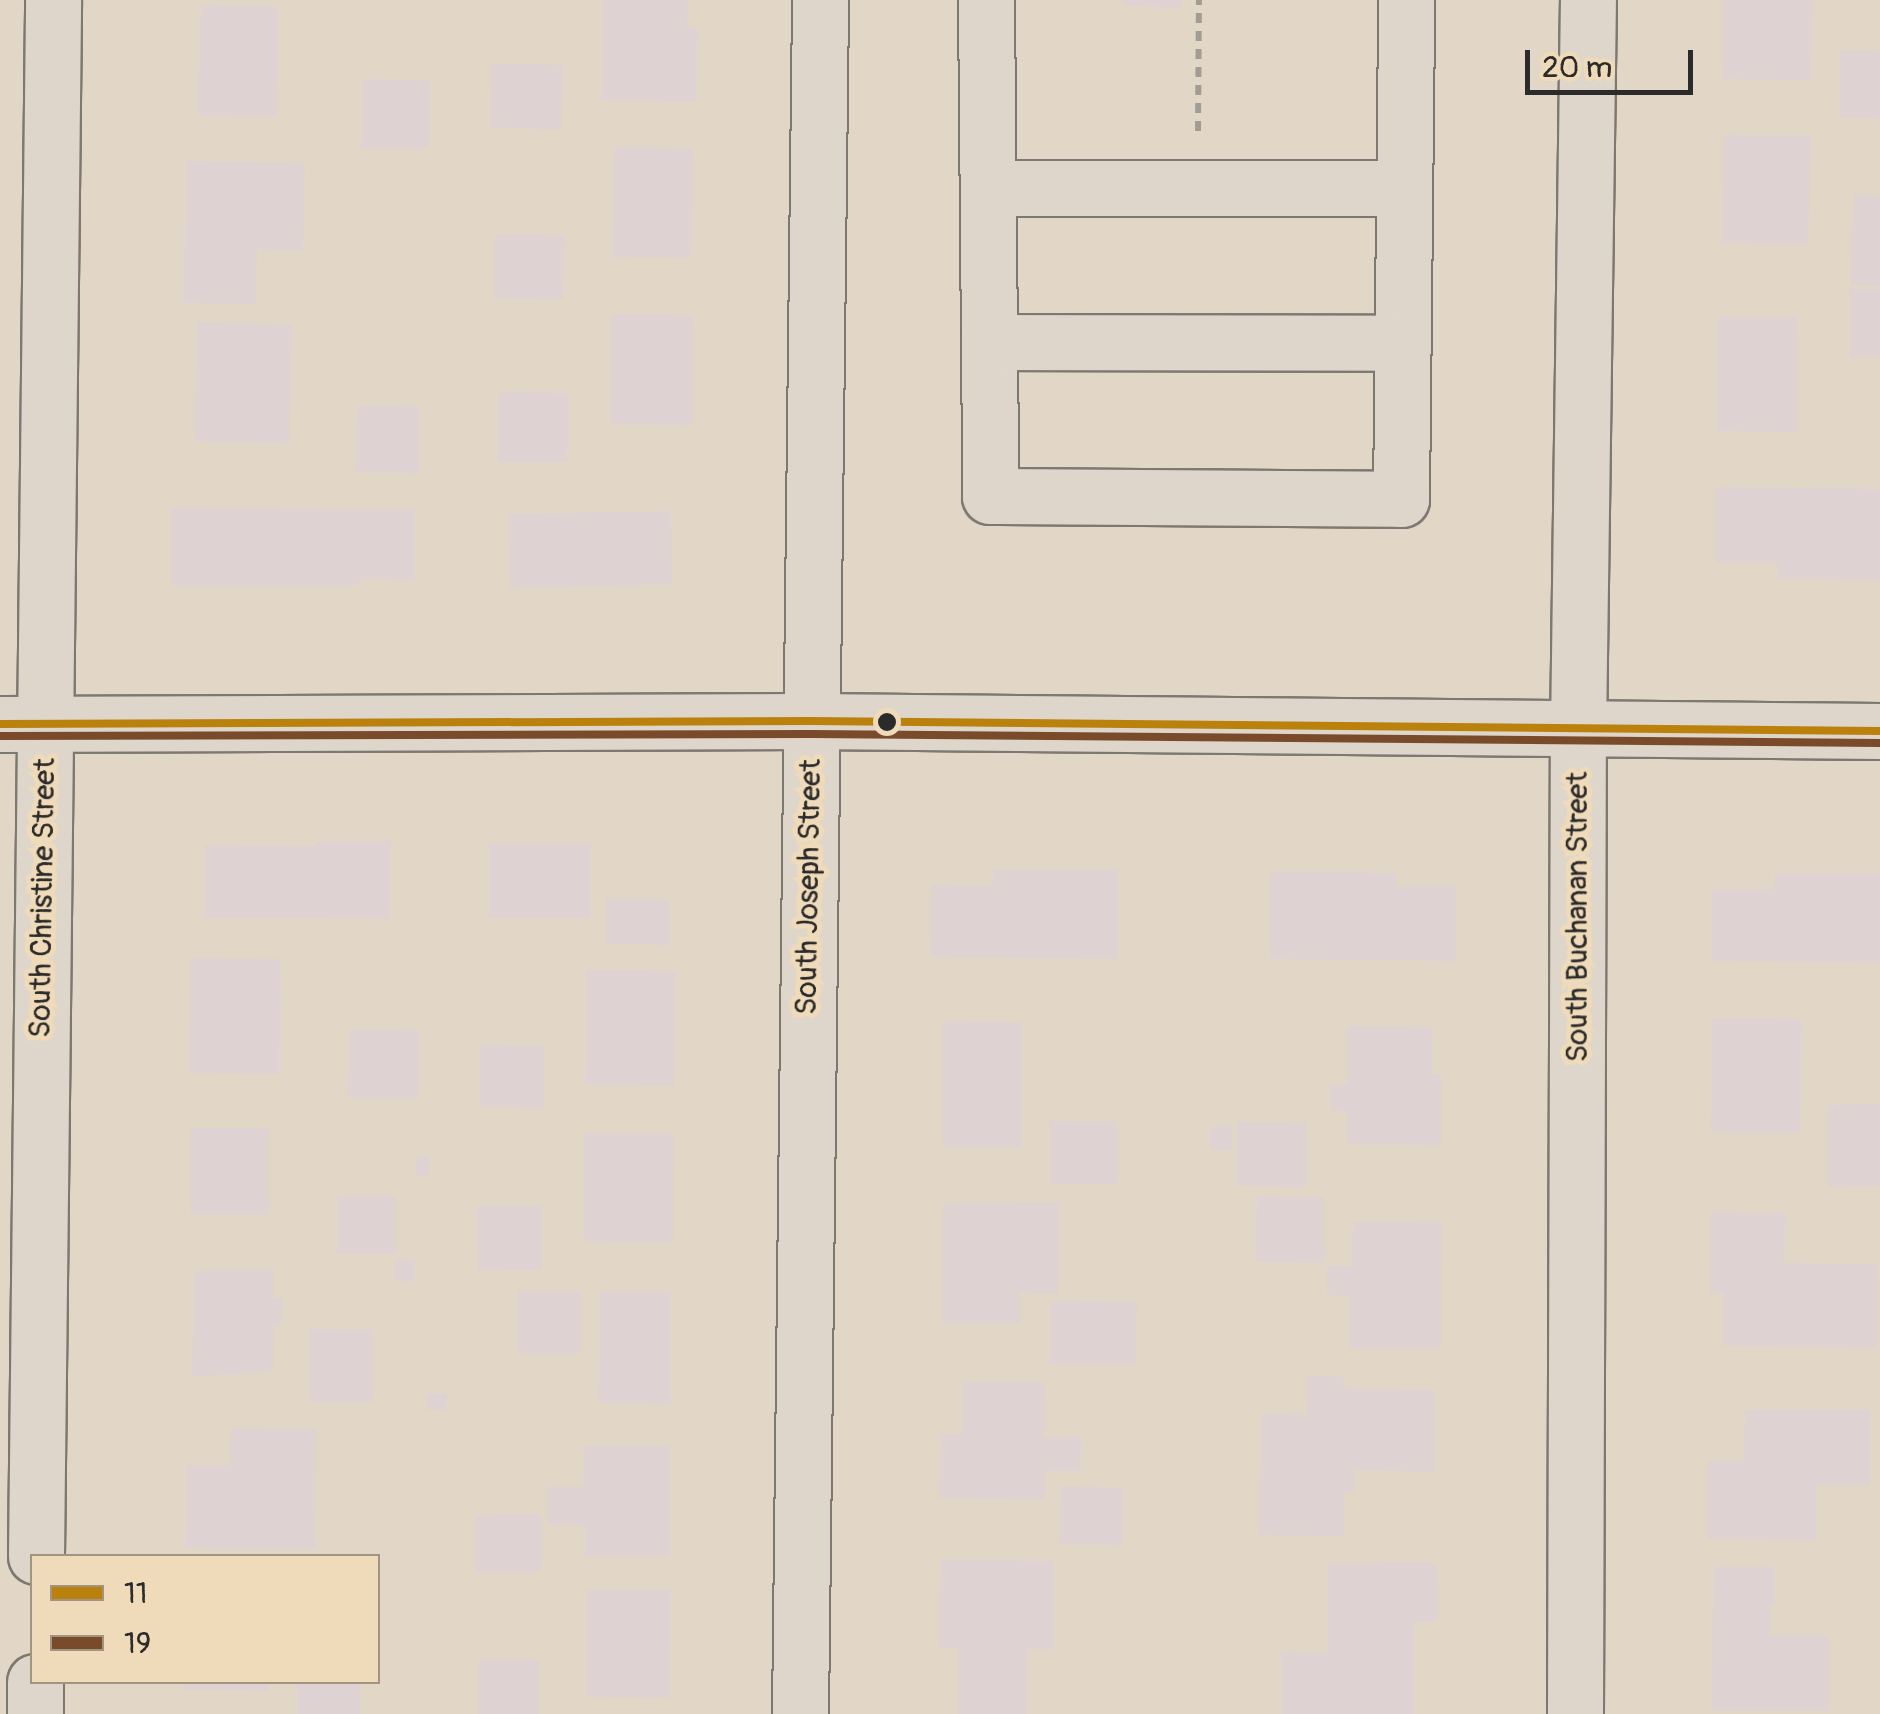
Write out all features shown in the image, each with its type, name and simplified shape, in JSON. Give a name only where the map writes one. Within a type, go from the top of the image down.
[{"type":"street","name":"South Christine Street","points":[[36,1554],[23,724],[53,0]]},
{"type":"street","name":"South Joseph Street","points":[[800,1714],[820,0]]},
{"type":"street","points":[[986,0],[990,496],[1401,499],[1406,0]]},
{"type":"street","name":"South Buchanan Street","points":[[1575,1714],[1578,730],[1588,0]]},
{"type":"street","points":[[988,188],[1404,188]]},
{"type":"street","points":[[989,342],[1403,344]]},
{"type":"street","points":[[23,724],[810,721],[1880,732]]},
{"type":"street","points":[[35,1684],[35,1714]]},
{"type":"path","points":[[1198,0],[1198,188]]},
{"type":"building","points":[[603,0],[688,0],[687,27],[697,27],[696,102],[601,100]]},
{"type":"building","points":[[1123,0],[1182,0],[1182,8],[1123,6]]},
{"type":"building","points":[[1724,0],[1812,0],[1811,80],[1723,79]]},
{"type":"building","points":[[201,5],[279,7],[276,117],[198,115]]},
{"type":"building","points":[[1840,50],[1880,51],[1880,119],[1839,118]]},
{"type":"building","points":[[492,63],[563,65],[561,130],[490,127]]},
{"type":"building","points":[[362,79],[430,80],[429,149],[361,149]]},
{"type":"building","points":[[1724,135],[1811,136],[1808,245],[1722,243]]},
{"type":"building","points":[[615,147],[693,149],[691,258],[613,257]]},
{"type":"building","points":[[186,161],[305,163],[303,250],[257,249],[256,304],[184,303]]},
{"type":"building","points":[[1854,195],[1880,196],[1880,286],[1850,285]]},
{"type":"building","points":[[495,234],[564,235],[563,299],[494,298]]},
{"type":"building","points":[[1849,289],[1880,289],[1880,357],[1850,357]]},
{"type":"building","points":[[611,314],[693,315],[692,425],[610,424]]},
{"type":"building","points":[[1719,317],[1797,317],[1796,432],[1718,431]]},
{"type":"building","points":[[198,322],[292,325],[289,443],[195,441]]},
{"type":"building","points":[[498,392],[568,393],[567,462],[498,462]]},
{"type":"building","points":[[357,406],[419,407],[419,473],[356,472]]},
{"type":"building","points":[[1716,487],[1880,489],[1880,580],[1777,579],[1777,563],[1716,563]]},
{"type":"building","points":[[171,508],[415,509],[415,580],[359,579],[359,585],[171,585]]},
{"type":"building","points":[[671,511],[672,584],[510,588],[508,514]]},
{"type":"building","points":[[317,841],[391,841],[390,919],[205,918],[205,845],[317,846]]},
{"type":"building","points":[[489,843],[591,843],[590,918],[489,918]]},
{"type":"building","points":[[993,870],[1118,870],[1118,959],[931,957],[932,885],[993,886]]},
{"type":"building","points":[[1271,872],[1396,873],[1396,887],[1456,887],[1456,961],[1271,959]]},
{"type":"building","points":[[1775,873],[1880,873],[1880,963],[1712,961],[1712,889],[1775,889]]},
{"type":"building","points":[[606,899],[669,900],[669,945],[606,944]]},
{"type":"building","points":[[191,958],[280,959],[279,1074],[189,1073]]},
{"type":"building","points":[[586,970],[675,971],[674,1086],[585,1084]]},
{"type":"building","points":[[1712,1018],[1801,1019],[1800,1133],[1711,1132]]},
{"type":"building","points":[[943,1021],[1021,1022],[1021,1147],[943,1147]]},
{"type":"building","points":[[1348,1026],[1432,1027],[1432,1074],[1441,1074],[1441,1145],[1347,1144],[1347,1111],[1330,1111],[1330,1085],[1348,1085]]},
{"type":"building","points":[[350,1030],[419,1031],[418,1097],[348,1097]]},
{"type":"building","points":[[480,1045],[544,1046],[544,1108],[480,1107]]},
{"type":"building","points":[[1880,1104],[1880,1186],[1828,1187],[1828,1105]]},
{"type":"building","points":[[1049,1121],[1116,1121],[1117,1184],[1050,1184]]},
{"type":"building","points":[[1238,1122],[1306,1123],[1305,1187],[1237,1186]]},
{"type":"building","points":[[1209,1127],[1232,1127],[1233,1150],[1210,1150]]},
{"type":"building","points":[[191,1128],[268,1128],[268,1215],[191,1215]]},
{"type":"building","points":[[584,1133],[674,1133],[673,1242],[584,1241]]},
{"type":"building","points":[[416,1157],[429,1157],[429,1176],[416,1176]]},
{"type":"building","points":[[337,1196],[396,1196],[396,1254],[337,1254]]},
{"type":"building","points":[[1257,1196],[1324,1197],[1324,1263],[1256,1262]]},
{"type":"building","points":[[1059,1202],[1058,1294],[1020,1293],[1020,1323],[942,1323],[943,1204]]},
{"type":"building","points":[[477,1206],[541,1206],[542,1270],[478,1271]]},
{"type":"building","points":[[1711,1212],[1785,1213],[1784,1263],[1877,1264],[1876,1348],[1723,1346],[1723,1293],[1710,1293]]},
{"type":"building","points":[[1353,1222],[1442,1223],[1441,1349],[1350,1348],[1350,1296],[1327,1295],[1327,1266],[1352,1266]]},
{"type":"building","points":[[394,1260],[415,1260],[415,1281],[394,1281]]},
{"type":"building","points":[[194,1271],[274,1271],[273,1298],[282,1299],[281,1325],[274,1325],[273,1371],[192,1377]]},
{"type":"building","points":[[518,1291],[580,1291],[580,1353],[518,1353]]},
{"type":"building","points":[[600,1292],[671,1292],[671,1404],[599,1403]]},
{"type":"building","points":[[1050,1301],[1137,1302],[1136,1365],[1049,1364]]},
{"type":"building","points":[[310,1329],[372,1329],[373,1402],[311,1402]]},
{"type":"building","points":[[1308,1375],[1344,1377],[1343,1388],[1435,1390],[1433,1472],[1354,1470],[1354,1492],[1344,1492],[1344,1536],[1259,1535],[1262,1414],[1307,1415]]},
{"type":"building","points":[[963,1382],[1045,1382],[1044,1437],[1081,1437],[1080,1471],[1045,1471],[1045,1499],[940,1498],[941,1434],[962,1434]]},
{"type":"building","points":[[427,1394],[447,1394],[446,1410],[427,1410]]},
{"type":"building","points":[[1745,1410],[1870,1410],[1870,1485],[1816,1485],[1816,1540],[1708,1539],[1708,1461],[1744,1461]]},
{"type":"building","points":[[231,1428],[316,1429],[315,1549],[185,1548],[186,1465],[231,1465]]},
{"type":"building","points":[[584,1446],[669,1446],[670,1556],[585,1557],[585,1525],[548,1525],[548,1487],[584,1487]]},
{"type":"building","points":[[1061,1486],[1123,1488],[1122,1545],[1060,1544]]},
{"type":"building","points":[[540,1514],[541,1572],[476,1573],[476,1515]]},
{"type":"building","points":[[941,1560],[1053,1561],[1053,1649],[1027,1649],[1027,1714],[958,1714],[959,1649],[939,1648]]},
{"type":"building","points":[[1437,1563],[1436,1622],[1414,1622],[1414,1714],[1281,1714],[1281,1652],[1328,1653],[1328,1564]]},
{"type":"building","points":[[1713,1567],[1775,1567],[1775,1604],[1769,1604],[1769,1635],[1828,1635],[1828,1711],[1712,1711]]},
{"type":"building","points":[[587,1590],[671,1590],[669,1698],[586,1697]]},
{"type":"building","points":[[479,1660],[539,1660],[539,1714],[479,1714]]},
{"type":"building","points":[[185,1684],[269,1684],[268,1691],[185,1690]]},
{"type":"building","points":[[297,1684],[360,1684],[360,1714],[297,1714]]},
{"type":"transit line","name":"11","points":[[0,724],[810,721],[1880,731]]},
{"type":"transit line","name":"19","points":[[0,736],[810,734],[1880,743]]}]
